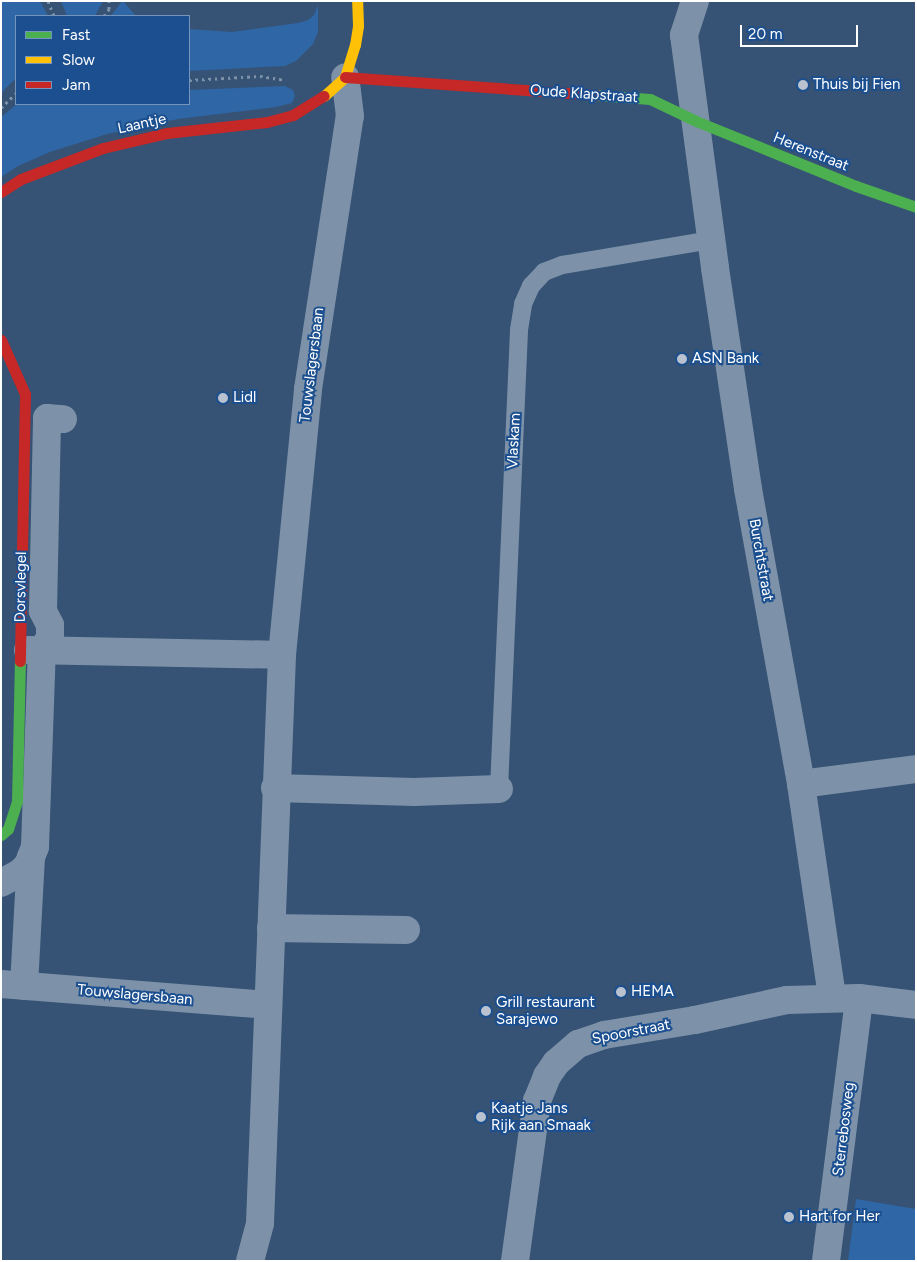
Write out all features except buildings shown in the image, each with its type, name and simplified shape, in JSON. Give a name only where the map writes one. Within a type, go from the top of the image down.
[{"type":"street","points":[[345,77],[355,45],[358,25],[357,1]]},
{"type":"street","points":[[695,1],[684,36],[696,121]]},
{"type":"street","name":"Laantje","points":[[1,192],[21,179],[103,148],[167,133],[268,122],[293,115],[321,99],[345,77]]},
{"type":"street","name":"Oude Klapstraat","points":[[345,77],[650,99],[696,121]]},
{"type":"street","name":"Touwslagersbaan","points":[[250,1261],[260,1223],[275,788],[282,655],[308,389],[350,116],[345,77]]},
{"type":"street","name":"Herenstraat","points":[[696,121],[856,186],[916,207]]},
{"type":"street","name":"Burchtstraat","points":[[696,121],[748,489],[801,784],[832,997]]},
{"type":"street","name":"Dorsvlegel","points":[[1,340],[21,382],[26,406],[37,827],[12,985]]},
{"type":"street","name":"Dorsvlegel","points":[[31,650],[50,638],[50,625],[43,611],[47,418],[63,419]]},
{"type":"street","points":[[31,650],[282,655]]},
{"type":"street","name":"Dorsvlegel","points":[[1,835],[8,829],[17,801],[31,650]]},
{"type":"street","points":[[801,784],[916,769]]},
{"type":"street","points":[[275,788],[414,792],[499,789]]},
{"type":"street","points":[[1,884],[20,873],[32,857]]},
{"type":"street","points":[[271,928],[406,930]]},
{"type":"street","name":"Touwslagersbaan","points":[[12,985],[268,1005]]},
{"type":"street","name":"Spoorstraat","points":[[515,1261],[537,1101],[547,1076],[567,1051],[578,1044],[604,1035],[695,1020],[787,1000],[832,997],[859,998],[916,1005]]},
{"type":"street","name":"Sterrebosweg","points":[[826,1261],[859,998]]},
{"type":"lane","name":"Vlaskam","points":[[499,789],[519,340],[523,304],[531,286],[544,272],[562,264],[712,240]]},
{"type":"path","points":[[48,1],[54,15]]},
{"type":"path","points":[[105,15],[109,9],[109,1]]},
{"type":"path","points":[[190,80],[260,76],[302,84],[321,99]]},
{"type":"path","points":[[1,108],[15,94]]},
{"type":"shaded area","points":[[1,1],[40,1],[47,15],[15,15],[15,79],[1,93]]},
{"type":"shaded area","points":[[61,1],[102,1],[96,15],[67,15]]},
{"type":"shaded area","points":[[123,1],[135,15],[112,15]]},
{"type":"shaded area","points":[[318,5],[318,32],[313,44],[296,61],[285,66],[190,71],[190,29],[232,32],[298,23],[308,20],[314,15]]},
{"type":"shaded area","points":[[285,86],[293,90],[295,96],[292,103],[276,107],[178,119],[107,134],[50,152],[18,166],[1,177],[1,117],[16,105],[190,105],[190,90]]},
{"type":"shaded area","points":[[856,1199],[916,1209],[916,1261],[848,1261]]},
{"type":"traffic: fast","points":[[596,95],[650,99],[696,121],[856,186],[916,207]]},
{"type":"traffic: fast","points":[[1,835],[8,829],[17,801],[20,661]]},
{"type":"traffic: slow","points":[[324,96],[345,77],[355,45],[358,25],[357,1]]},
{"type":"traffic: jam","points":[[345,77],[596,95]]},
{"type":"traffic: jam","points":[[1,192],[21,179],[103,148],[167,133],[267,122],[293,115],[324,96]]},
{"type":"traffic: jam","points":[[1,340],[25,394],[20,661]]},
{"type":"place","name":"Thuis bij Fien","points":[[803,85]]},
{"type":"place","name":"ASN Bank","points":[[682,359]]},
{"type":"place","name":"Lidl","points":[[223,398]]},
{"type":"place","name":"HEMA","points":[[621,992]]},
{"type":"place","name":"Grill restaurant Sarajewo","points":[[486,1011]]},
{"type":"place","name":"Kaatje Jans Rijk aan Smaak","points":[[481,1117]]},
{"type":"place","name":"Hart for Her","points":[[789,1217]]}]
